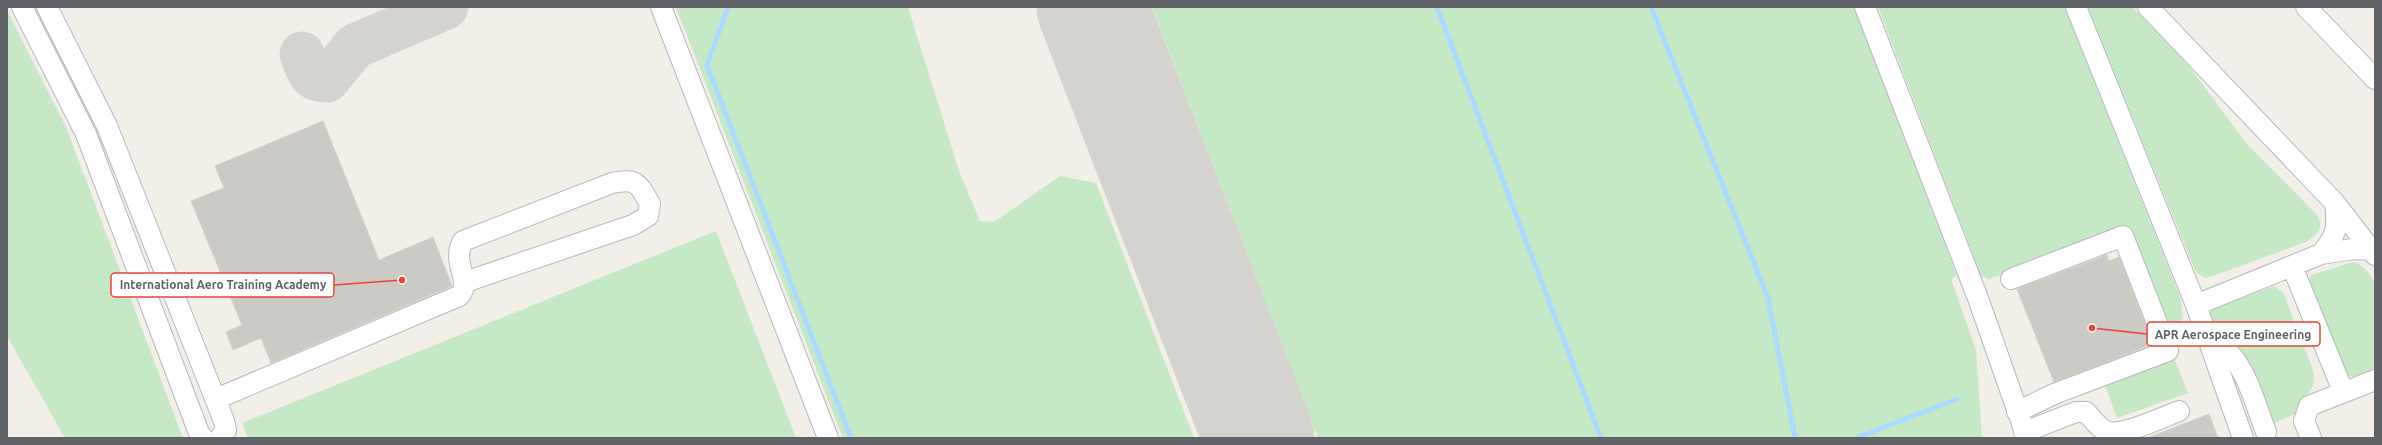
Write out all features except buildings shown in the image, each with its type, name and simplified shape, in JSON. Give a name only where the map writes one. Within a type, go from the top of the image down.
[{"type":"street","points":[[22,7],[86,134],[199,433],[203,438]]},
{"type":"street","points":[[47,7],[108,126],[216,399],[226,430],[220,438]]},
{"type":"street","points":[[661,7],[828,438]]},
{"type":"street","points":[[1865,7],[1976,294],[2026,435],[2076,412],[2086,412],[2104,430],[2112,432],[2124,431],[2179,411]]},
{"type":"street","points":[[2076,7],[2196,305],[2243,438]]},
{"type":"street","points":[[2148,7],[2335,203],[2373,253]]},
{"type":"street","points":[[2306,7],[2375,79]]},
{"type":"street","points":[[216,399],[451,301],[464,291],[465,282],[458,262],[458,250],[463,241],[612,183],[628,180],[639,184],[650,204],[648,216],[633,225],[465,282]]},
{"type":"street","points":[[2321,254],[2334,239],[2338,216],[2335,203]]},
{"type":"street","points":[[2012,279],[2123,236],[2168,351],[2054,394],[2017,412]]},
{"type":"street","points":[[2196,305],[2321,254],[2353,249],[2373,253]]},
{"type":"street","points":[[2292,266],[2343,391]]},
{"type":"street","points":[[2208,339],[2224,349],[2235,359],[2266,432]]},
{"type":"street","points":[[2311,438],[2304,421],[2309,406],[2343,391],[2375,380]]},
{"type":"green space","points":[[676,7],[908,7],[959,171],[980,221],[994,222],[1060,176],[1096,183],[1194,438],[843,438]]},
{"type":"green space","points":[[1152,7],[1854,7],[1957,275],[1951,279],[1976,350],[1982,438],[1318,438]]},
{"type":"green space","points":[[1878,7],[2065,7],[2180,297],[2182,325],[2176,353],[2128,227],[1989,279],[1981,276]]},
{"type":"green space","points":[[2087,7],[2133,7],[2189,66],[2246,143],[2317,215],[2320,224],[2319,231],[2306,242],[2210,277],[2205,278],[2196,272]]},
{"type":"green space","points":[[7,10],[66,127],[183,438],[65,438],[7,336]]},
{"type":"green space","points":[[716,231],[796,438],[248,438],[242,423]]},
{"type":"green space","points":[[2353,262],[2365,269],[2374,282],[2376,297],[2375,368],[2360,375],[2348,376],[2344,374],[2308,284],[2311,276],[2315,274]]},
{"type":"green space","points":[[2274,286],[2283,292],[2314,373],[2314,381],[2310,391],[2297,407],[2295,414],[2273,424],[2252,367],[2240,349],[2214,330],[2209,315],[2213,309]]},
{"type":"green space","points":[[2174,358],[2188,393],[2117,418],[2105,385]]},
{"type":"waterway","points":[[728,7],[707,65],[851,438]]},
{"type":"waterway","points":[[1437,7],[1601,438]]},
{"type":"waterway","points":[[1651,7],[1768,298],[1795,438]]},
{"type":"waterway","points":[[1856,438],[1957,399]]},
{"type":"taxiway","points":[[302,54],[312,76],[327,80],[355,46],[446,7]]},
{"type":"runway","points":[[1092,7],[1259,438]]},
{"type":"place","name":"International Aero Training Academy","points":[[402,280]]},
{"type":"place","name":"APR Aerospace Engineering","points":[[2092,328]]}]
